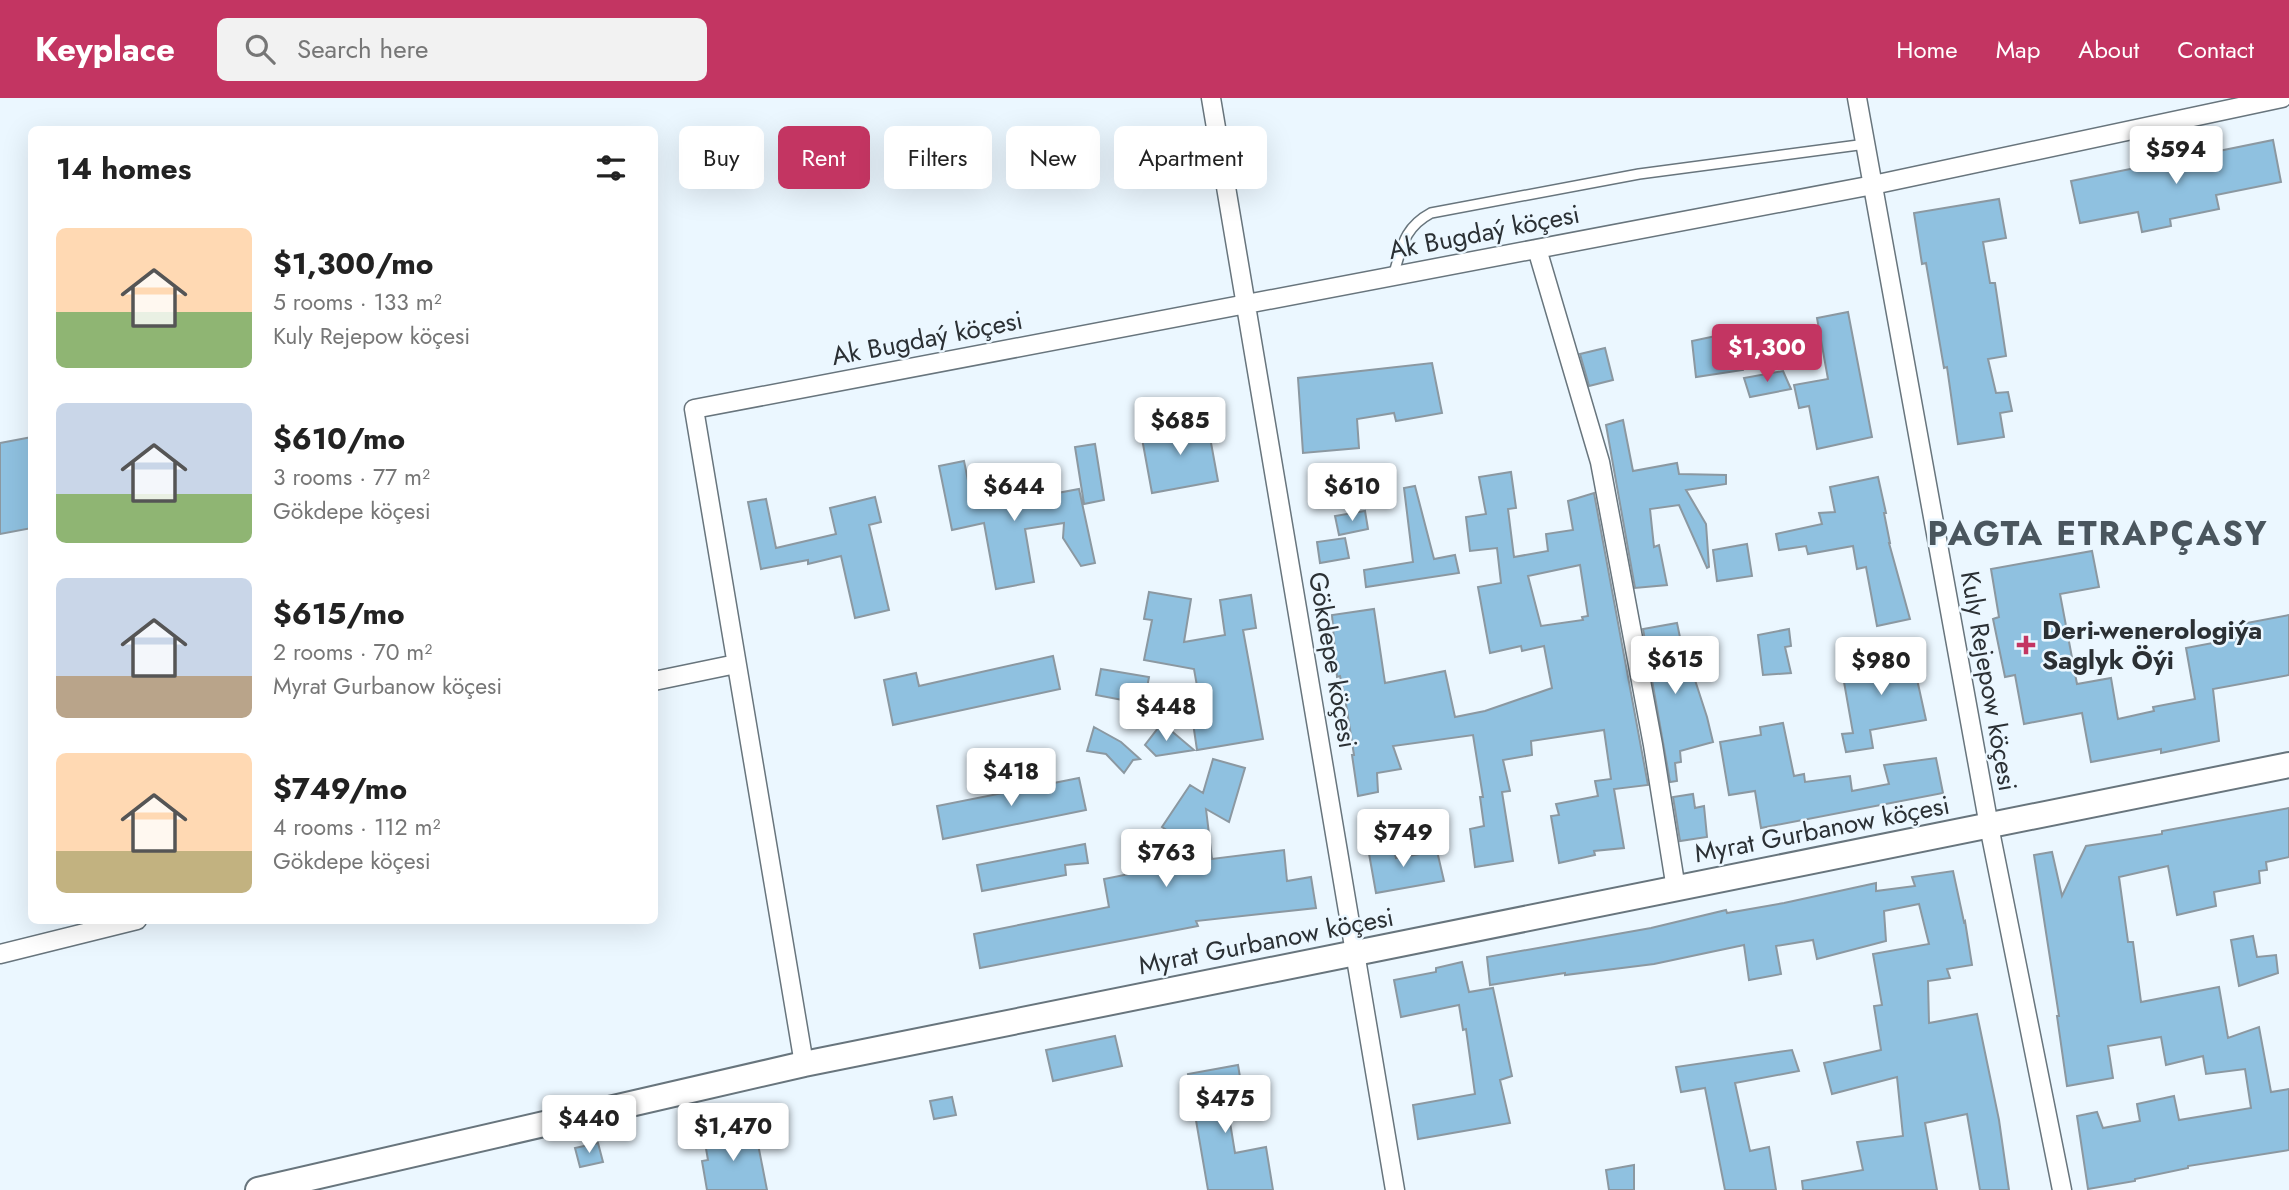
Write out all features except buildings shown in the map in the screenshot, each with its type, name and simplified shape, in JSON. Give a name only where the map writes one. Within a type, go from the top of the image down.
[{"type":"street","name":"Gökdepe köçesi","points":[[1210,98],[1395,1190]]},
{"type":"street","name":"Kuly Rejepow köçesi","points":[[1857,98],[1989,826],[2062,1190]]},
{"type":"street","name":"Ak Bugdaý köçesi","points":[[736,664],[694,409],[1873,185],[2282,98]]},
{"type":"street","points":[[1537,249],[1600,462],[1653,745],[1676,889]]},
{"type":"street","points":[[658,680],[736,664],[804,1064]]},
{"type":"street","name":"Myrat Gurbanow köçesi","points":[[258,1190],[804,1064],[2289,765]]},
{"type":"street","points":[[0,954],[121,924]]},
{"type":"lane","points":[[1393,276],[1405,237],[1416,221],[1431,214],[1639,173],[1866,144]]},
{"type":"place","name":"Deri-wenerologiýa Saglyk Öýi","points":[[2026,645]]},
{"type":"district","name":"PAGTA ETRAPÇASY","points":[[2098,533]]}]
